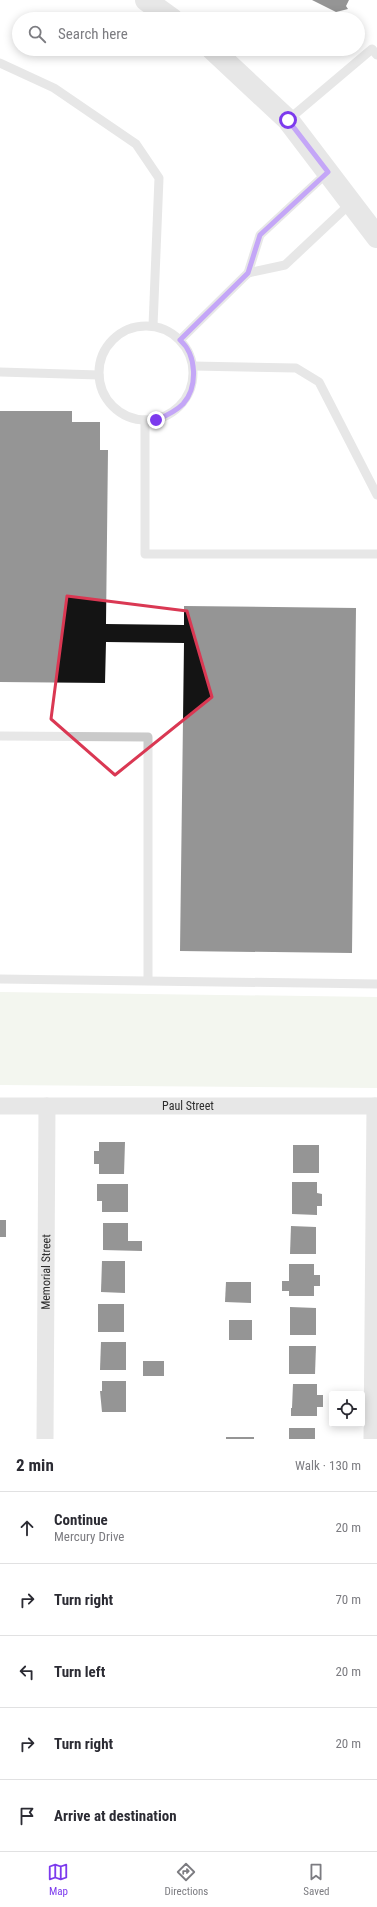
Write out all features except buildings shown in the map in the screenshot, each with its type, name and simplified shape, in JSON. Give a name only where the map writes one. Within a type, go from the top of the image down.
[{"type":"street","points":[[146,0],[162,12]]},
{"type":"street","points":[[219,56],[288,120],[377,237]]},
{"type":"street","name":"Paul Street","points":[[0,1106],[376,1106]]},
{"type":"street","name":"Memorial Street","points":[[45,1439],[47,1106]]},
{"type":"street","points":[[372,1439],[376,1106]]},
{"type":"lane","points":[[288,120],[375,52],[377,41]]},
{"type":"lane","points":[[0,63],[54,88],[136,144],[159,178],[153,326]]},
{"type":"lane","points":[[180,340],[248,273],[260,235],[328,172]]},
{"type":"lane","points":[[248,273],[285,265],[351,203]]},
{"type":"lane","points":[[144,325],[153,326],[173,334],[180,340],[191,357],[194,373],[191,389],[183,403],[171,414],[156,420],[139,420],[124,415],[111,405],[102,391],[98,376],[100,360],[106,347],[116,336],[130,328],[144,325]]},
{"type":"lane","points":[[193,366],[296,368],[319,382],[377,495]]},
{"type":"lane","points":[[0,372],[98,376]]},
{"type":"lane","points":[[146,420],[145,554],[377,554]]},
{"type":"lane","points":[[0,736],[148,737],[148,980]]},
{"type":"lane","points":[[0,979],[377,984]]},
{"type":"highlighted area","points":[[67,596],[187,611],[212,697],[115,775],[51,719]]},
{"type":"green space","points":[[0,992],[377,997],[377,1088],[0,1085]]},
{"type":"route","points":[[156,420],[171,414],[183,403],[191,389],[194,373],[191,357],[180,340],[248,273],[260,235],[328,172],[288,120]]}]
